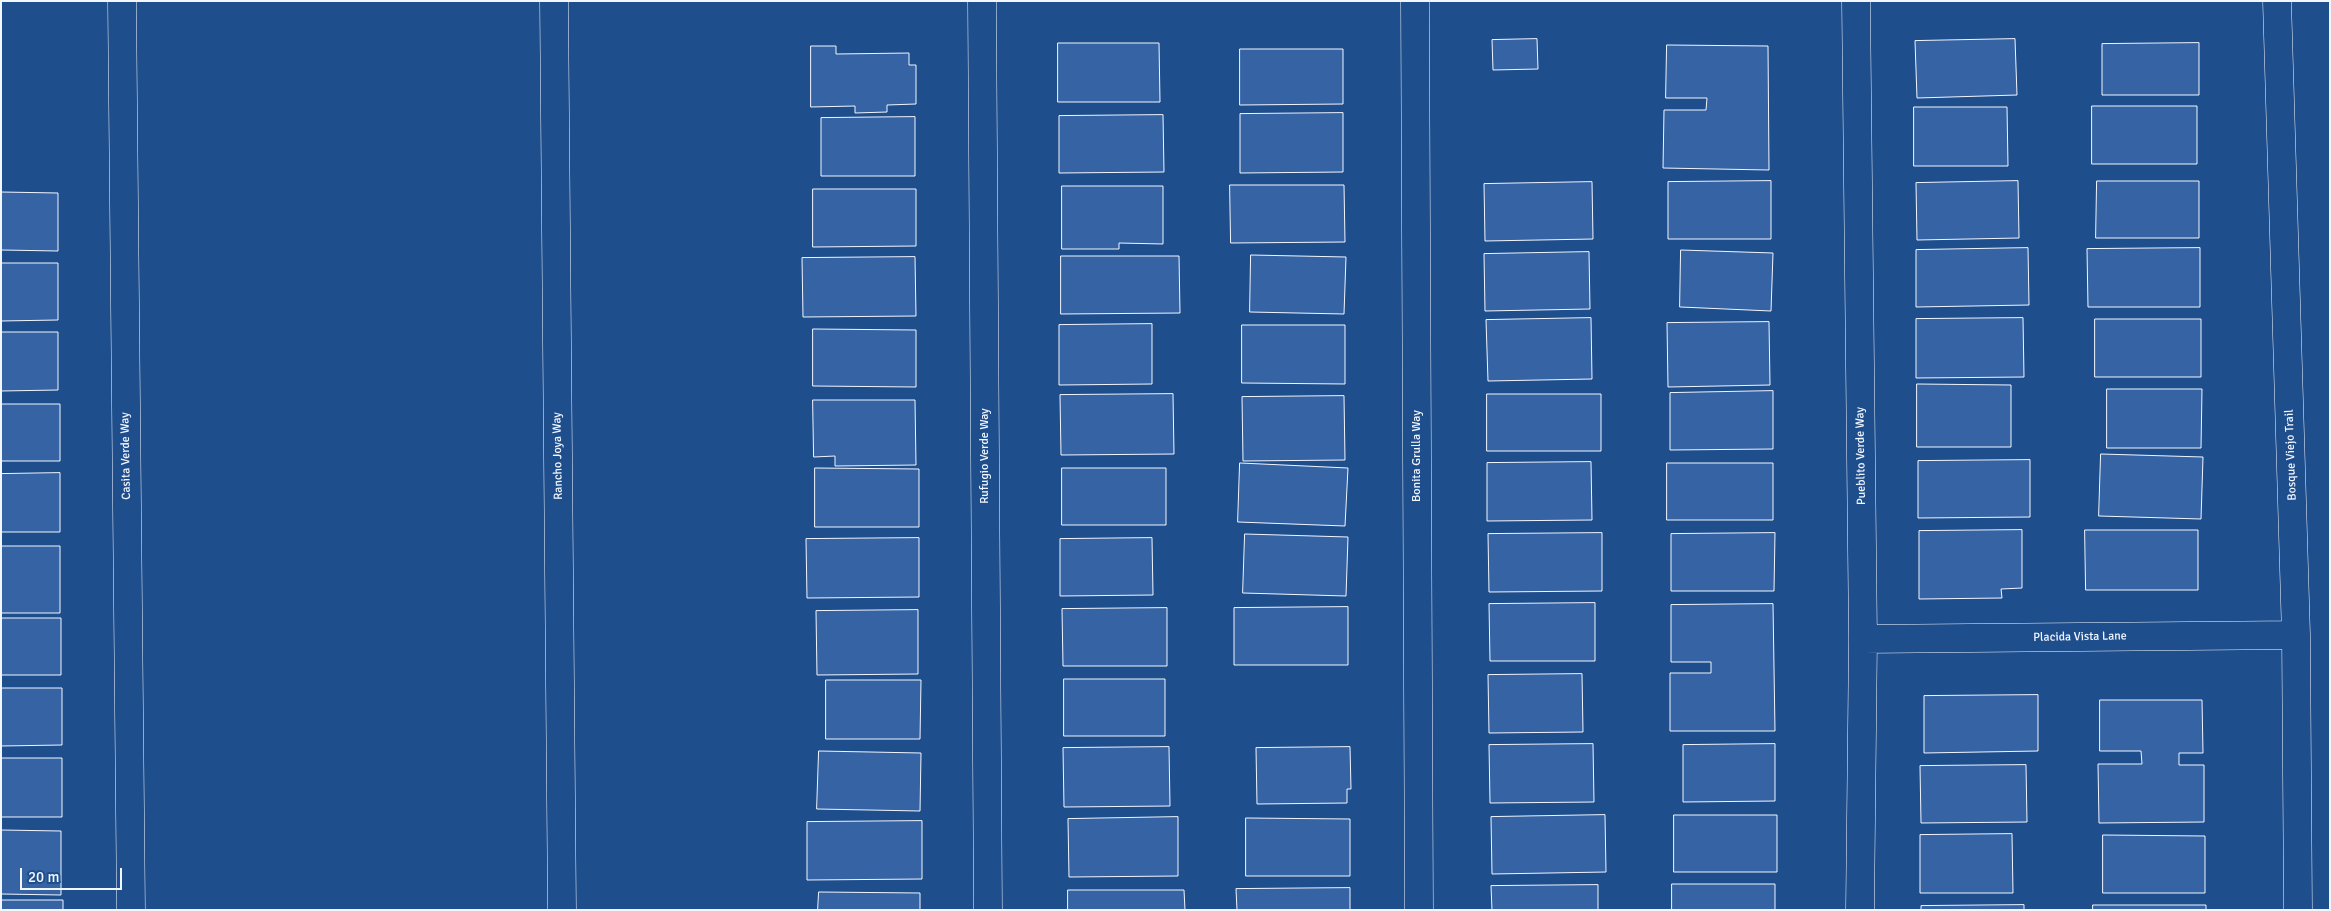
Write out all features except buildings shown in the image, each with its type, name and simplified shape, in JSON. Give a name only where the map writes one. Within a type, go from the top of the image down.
[{"type":"street","name":"Casita Verde Way","points":[[122,1],[131,910]]},
{"type":"street","name":"Rancho Joya Way","points":[[554,1],[562,910]]},
{"type":"street","name":"Rufugio Verde Way","points":[[982,1],[988,910]]},
{"type":"street","name":"Bonita Grulla Way","points":[[1415,1],[1419,910]]},
{"type":"street","name":"Pueblito Verde Way","points":[[1856,1],[1863,639],[1860,910]]},
{"type":"street","name":"Bosque Viejo Trail","points":[[2277,1],[2296,635],[2298,910]]},
{"type":"street","name":"Placida Vista Lane","points":[[1863,639],[2296,635]]}]
